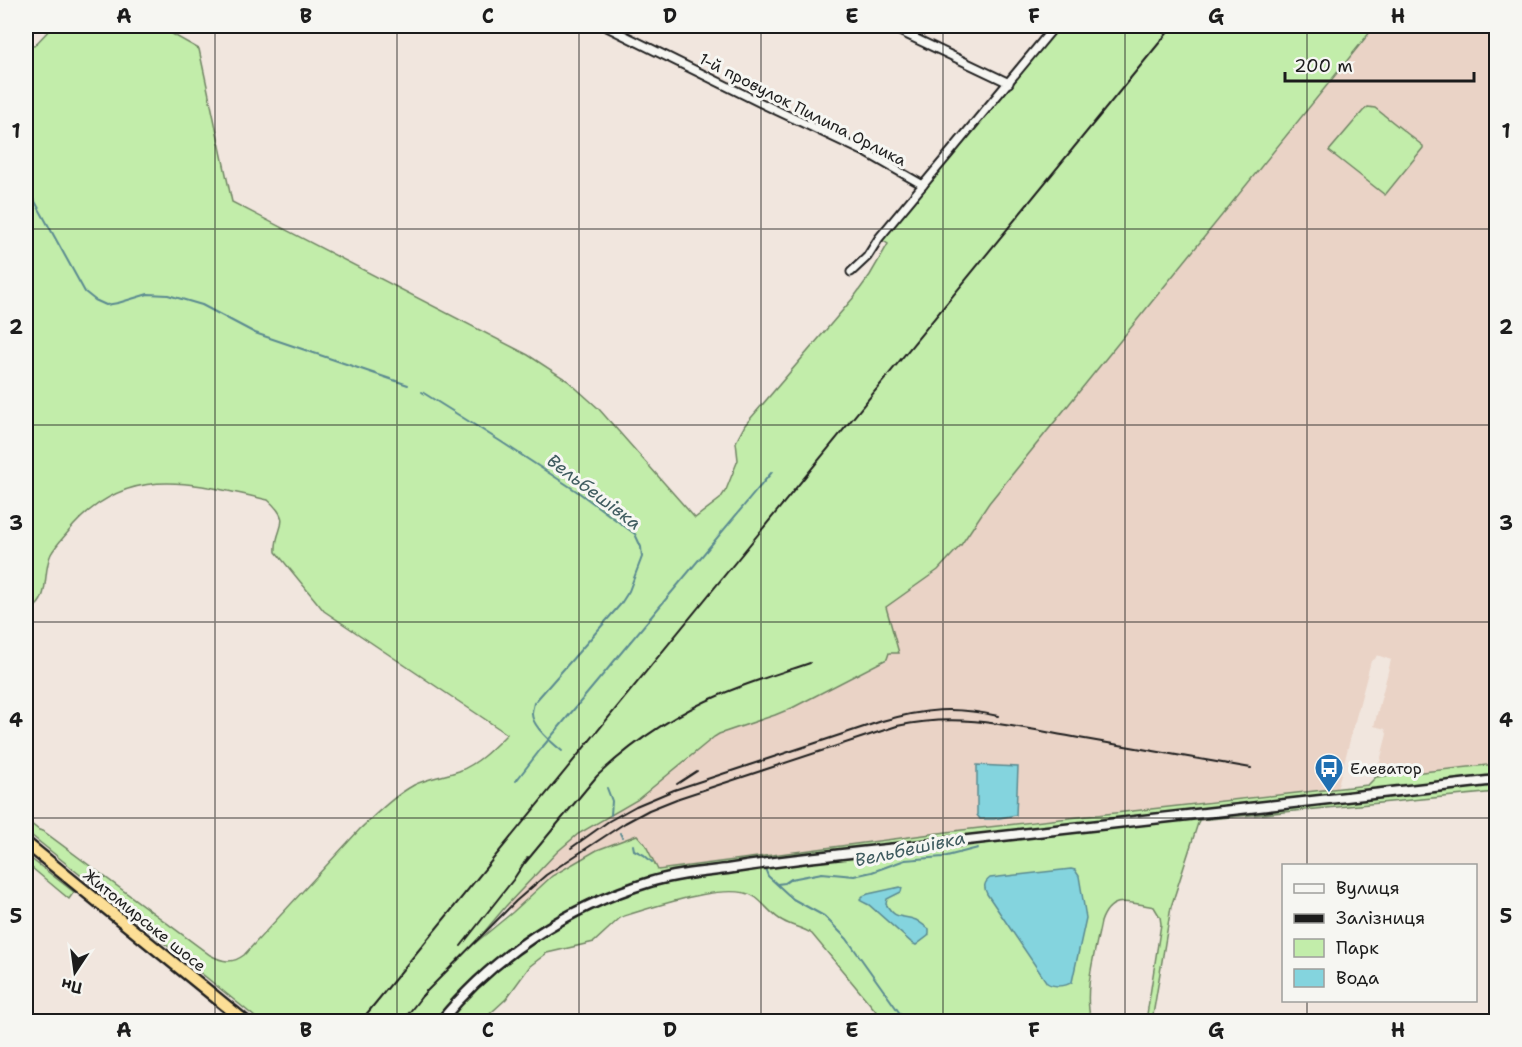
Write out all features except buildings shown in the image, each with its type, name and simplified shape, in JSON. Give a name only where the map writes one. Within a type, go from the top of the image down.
[{"type":"highway","name":"Житомирське шосе","points":[[26,843],[246,1022]]},
{"type":"street","name":"1-й провулок Пилипа Орлика","points":[[605,26],[867,153],[923,185]]},
{"type":"street","points":[[889,26],[1009,83]]},
{"type":"street","points":[[851,272],[867,257],[879,238],[1056,26]]},
{"type":"street","points":[[440,1022],[461,996],[480,978],[539,933],[601,901],[658,879],[740,867],[1497,780]]},
{"type":"shaded area","points":[[1375,26],[1496,26],[1496,764],[1376,777],[1387,734],[1385,729],[1374,726],[1391,660],[1377,655],[1371,661],[1337,789],[955,831],[658,870],[645,844],[552,876],[513,912],[506,906],[557,852],[578,834],[637,800],[714,737],[783,712],[887,660],[886,607],[938,570],[961,545],[989,503]]},
{"type":"green space","points":[[53,26],[158,26],[199,49],[232,202],[528,355],[568,381],[598,408],[695,518],[720,499],[726,490],[738,460],[736,442],[745,425],[870,275],[888,244],[879,238],[1055,26],[1375,26],[989,503],[961,545],[938,570],[886,607],[899,653],[889,653],[887,659],[792,708],[714,737],[637,800],[578,834],[557,852],[474,944],[552,876],[597,850],[637,835],[645,844],[658,870],[962,830],[1368,785],[1376,777],[1496,764],[1496,792],[1199,820],[1171,907],[1152,1021],[1146,1021],[1161,924],[1154,907],[1122,902],[1116,903],[1105,913],[1101,922],[1089,984],[1091,1021],[885,1022],[812,934],[779,919],[755,897],[728,892],[690,897],[624,916],[594,942],[547,953],[530,966],[506,999],[482,1021],[260,1021],[26,831],[26,820],[210,955],[231,961],[244,955],[379,811],[407,789],[419,783],[459,771],[473,764],[507,734],[324,611],[276,552],[282,520],[276,508],[268,500],[190,484],[142,485],[119,492],[96,505],[74,525],[59,543],[49,560],[40,601],[36,606],[26,604],[26,45],[34,46]]},
{"type":"green space","points":[[1368,107],[1375,108],[1423,146],[1385,195],[1329,151]]},
{"type":"green space","points":[[26,855],[74,892],[69,899],[26,863]]},
{"type":"water","points":[[977,765],[1018,767],[1016,815],[980,819],[977,815]]},
{"type":"water","points":[[1075,870],[1079,876],[1086,918],[1072,982],[1056,986],[1047,983],[987,894],[985,886],[990,878]]},
{"type":"water","points":[[900,887],[901,892],[887,899],[886,904],[896,915],[916,920],[929,929],[928,936],[916,945],[860,899],[868,894]]},
{"type":"waterway","name":"Вельбешівка","points":[[26,188],[85,292],[95,300],[106,305],[148,294],[168,295],[202,305],[255,333],[408,385]]},
{"type":"waterway","name":"Вельбешівка","points":[[422,392],[578,492],[635,534],[641,547],[642,557],[629,591],[620,605],[534,703],[532,713],[535,723],[543,734],[562,751]]},
{"type":"waterway","points":[[516,781],[772,472]]},
{"type":"waterway","name":"Вельбешівка","points":[[607,788],[612,801],[611,815]]},
{"type":"waterway","name":"Вельбешівка","points":[[620,833],[622,837]]},
{"type":"waterway","name":"Вельбешівка","points":[[633,845],[634,850],[652,862]]},
{"type":"waterway","name":"Вельбешівка","points":[[777,884],[822,873],[854,876],[905,860],[943,857],[978,848]]},
{"type":"waterway","name":"Вельбешівка","points":[[764,866],[768,876],[793,899],[824,916],[847,939],[906,1022]]},
{"type":"railway","points":[[360,1022],[1173,26]]},
{"type":"railway","points":[[525,863],[597,776],[641,740],[672,719],[722,694],[810,663]]},
{"type":"railway","points":[[571,848],[609,821],[636,806],[674,790],[882,721],[940,710],[998,716]]},
{"type":"railway","points":[[422,996],[516,901],[546,875],[625,823],[679,798],[897,726],[944,720],[989,723],[1251,768]]},
{"type":"railway","points":[[677,784],[697,771]]},
{"type":"railway","points":[[461,946],[513,880],[528,857]]},
{"type":"railway","points":[[402,1022],[426,991]]},
{"type":"place","name":"Елеватор","points":[[1329,794]]}]
